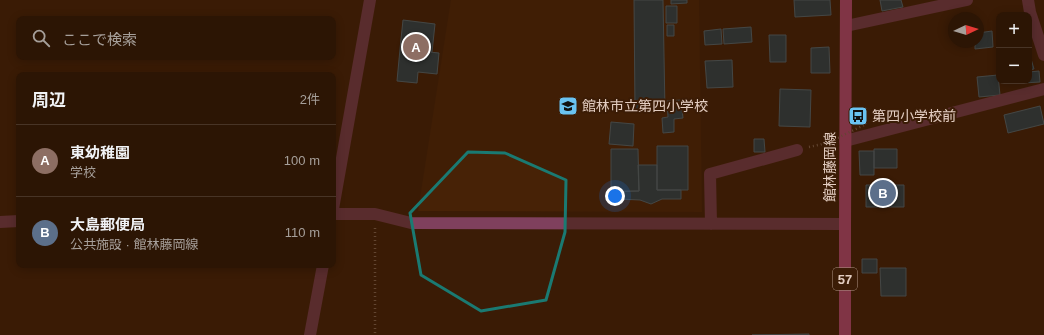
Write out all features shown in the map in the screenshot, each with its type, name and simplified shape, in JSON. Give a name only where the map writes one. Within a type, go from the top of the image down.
[{"type":"main road","name":"館林藤岡線","points":[[846,0],[846,335]]},
{"type":"street","points":[[336,192],[370,0]]},
{"type":"street","points":[[846,26],[967,0]]},
{"type":"street","points":[[1028,0],[1030,12],[1044,55]]},
{"type":"street","points":[[845,140],[1044,89]]},
{"type":"street","points":[[711,224],[710,174],[797,150]]},
{"type":"street","points":[[336,214],[375,214],[411,223],[845,224]]},
{"type":"street","points":[[0,222],[16,221]]},
{"type":"street","points":[[310,335],[322,268]]},
{"type":"path","points":[[827,143],[864,124]]},
{"type":"path","points":[[375,214],[375,335]]},
{"type":"highlighted area","points":[[468,152],[505,153],[566,180],[565,232],[546,300],[481,311],[421,275],[410,213]]},
{"type":"shaded area","name":"館林市立第四小学校","points":[[451,0],[699,0],[702,212],[418,211]]},
{"type":"building","points":[[634,0],[663,0],[665,111],[635,111]]},
{"type":"building","points":[[671,0],[687,0],[687,3],[671,4]]},
{"type":"building","points":[[794,0],[830,0],[831,15],[795,17]]},
{"type":"building","points":[[880,0],[901,0],[903,7],[882,11]]},
{"type":"building","points":[[666,6],[677,6],[677,23],[666,23]]},
{"type":"building","points":[[403,20],[435,24],[432,52],[400,49]]},
{"type":"building","points":[[667,25],[674,25],[674,36],[667,36]]},
{"type":"building","points":[[751,27],[752,42],[724,44],[723,29]]},
{"type":"building","points":[[721,29],[722,44],[705,45],[704,31]]},
{"type":"building","points":[[992,31],[993,47],[984,48],[984,32]]},
{"type":"building","points":[[769,35],[786,35],[786,62],[770,62]]},
{"type":"building","points":[[829,47],[830,73],[811,73],[811,48]]},
{"type":"building","points":[[400,49],[439,53],[437,74],[418,72],[417,83],[397,81]]},
{"type":"building","points":[[732,60],[733,87],[707,88],[705,61]]},
{"type":"building","points":[[1039,71],[1040,82],[1032,82],[1032,72]]},
{"type":"building","points":[[996,75],[996,84],[999,84],[1000,95],[979,97],[977,77]]},
{"type":"building","points":[[780,89],[811,90],[810,127],[779,126]]},
{"type":"building","points":[[681,100],[683,118],[674,119],[674,132],[663,133],[662,118],[668,117],[667,101]]},
{"type":"building","points":[[1040,106],[1044,124],[1008,133],[1004,115]]},
{"type":"building","points":[[611,122],[634,124],[633,146],[609,144]]},
{"type":"building","points":[[754,139],[764,139],[765,152],[754,152]]},
{"type":"building","points":[[657,146],[688,146],[688,190],[657,190]]},
{"type":"building","points":[[611,149],[638,149],[639,191],[611,192]]},
{"type":"building","points":[[874,149],[897,149],[897,168],[874,168]]},
{"type":"building","points":[[859,151],[874,151],[874,175],[860,175]]},
{"type":"building","points":[[638,165],[657,165],[657,190],[681,190],[681,199],[662,199],[651,204],[640,200],[619,199],[620,191],[639,191]]},
{"type":"building","points":[[866,185],[904,185],[904,207],[866,207]]},
{"type":"building","points":[[862,259],[877,259],[877,273],[862,273]]},
{"type":"building","points":[[880,268],[906,268],[906,296],[881,296]]},
{"type":"building","points":[[809,334],[809,335],[752,335]]},
{"type":"place","name":"東幼稚園","points":[[416,47]]},
{"type":"place","name":"館林市立第四小学校","points":[[568,106]]},
{"type":"place","name":"第四小学校前","points":[[858,116]]},
{"type":"place","name":"大島郵便局","points":[[883,193]]}]
